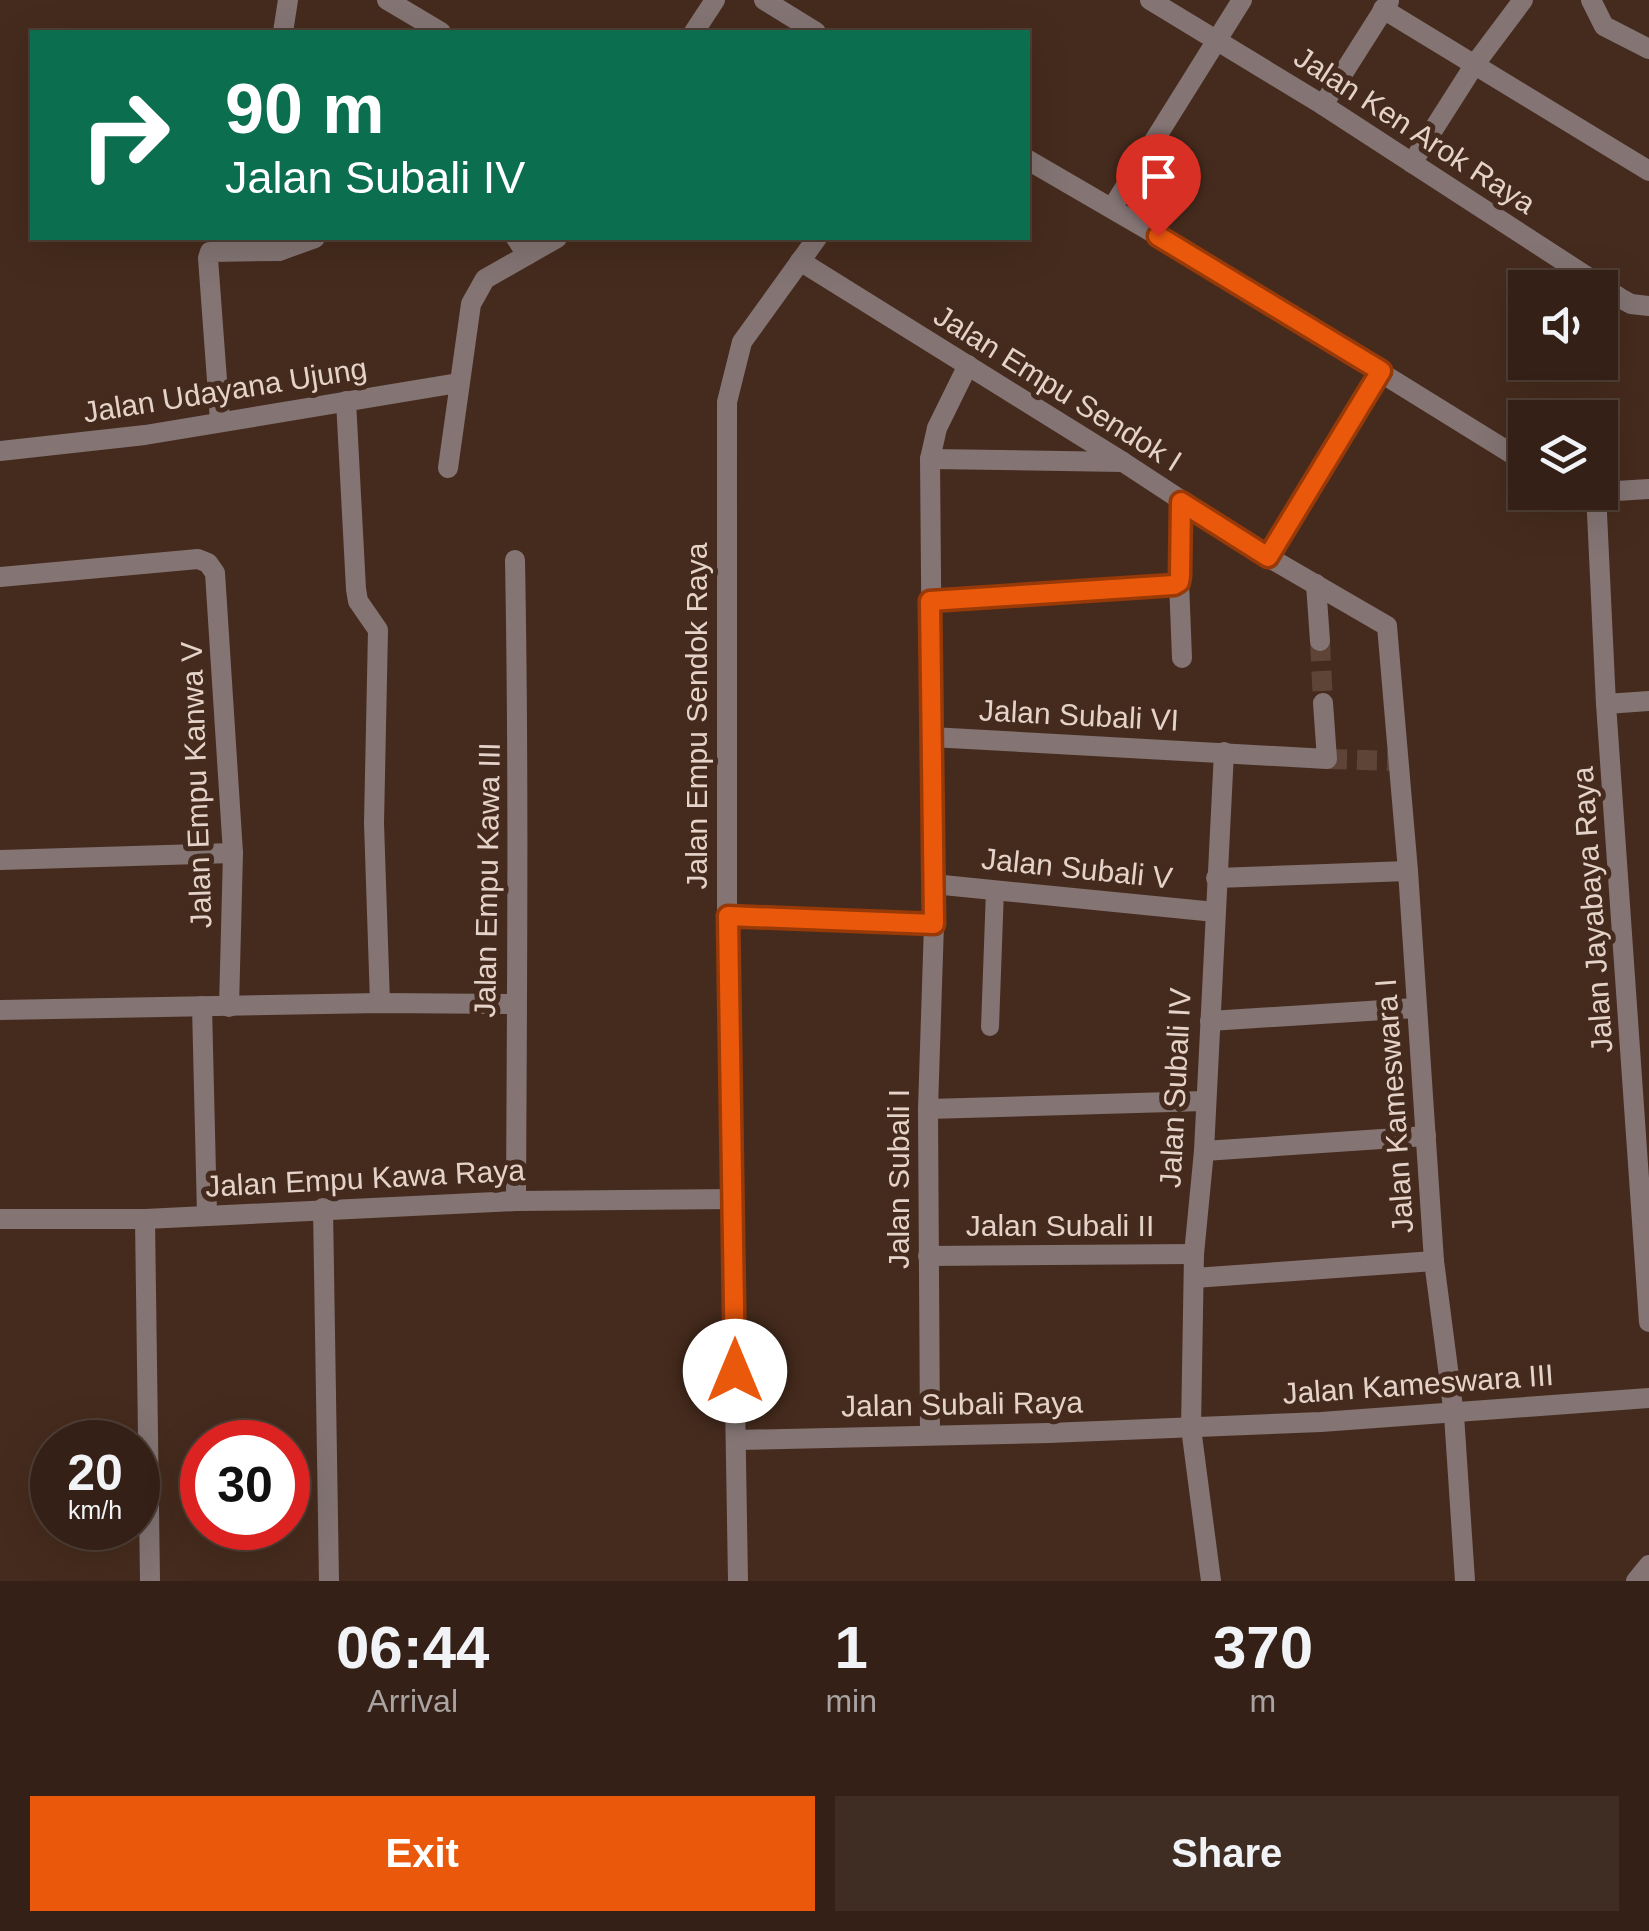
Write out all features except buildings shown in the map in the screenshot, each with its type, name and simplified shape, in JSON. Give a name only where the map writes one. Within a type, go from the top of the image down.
[{"type":"street","points":[[283,30],[288,0]]},
{"type":"street","points":[[386,0],[438,30]]},
{"type":"street","points":[[695,30],[715,0]]},
{"type":"street","points":[[764,0],[813,30]]},
{"type":"street","name":"Jalan Ken Arok Raya","points":[[1150,0],[1324,105],[1620,298],[1649,306]]},
{"type":"street","points":[[1112,208],[1242,0]]},
{"type":"street","points":[[1412,163],[1474,64],[1523,0]]},
{"type":"street","points":[[1592,0],[1604,26],[1649,50]]},
{"type":"street","points":[[1324,105],[1386,4],[1474,64],[1649,170]]},
{"type":"street","points":[[1030,161],[1508,451]]},
{"type":"street","points":[[220,421],[210,252],[257,254],[309,240]]},
{"type":"street","points":[[448,468],[471,304],[485,279],[522,246],[548,240]]},
{"type":"street","name":"Jalan Empu Sendok Raya","points":[[738,1581],[728,916],[727,402],[742,342],[816,240]]},
{"type":"street","name":"Jalan Empu Sendok I","points":[[800,262],[1123,462],[1268,557],[1387,626]]},
{"type":"street","name":"Jalan Subali I","points":[[930,1435],[928,1110],[934,924],[930,459],[937,428],[968,365]]},
{"type":"street","points":[[1268,557],[1381,371]]},
{"type":"street","name":"Jalan Udayana Ujung","points":[[0,451],[145,435],[458,383]]},
{"type":"street","points":[[346,401],[356,589],[358,600],[378,630],[374,824],[380,1003]]},
{"type":"street","points":[[930,459],[1123,462]]},
{"type":"street","points":[[1618,491],[1649,490]]},
{"type":"street","points":[[1181,502],[1182,658]]},
{"type":"street","name":"Jalan Jayabaya Raya","points":[[1599,510],[1606,704],[1649,1322]]},
{"type":"street","name":"Jalan Empu Kanwa V","points":[[0,577],[185,559],[208,562],[215,573],[233,852],[229,1007]]},
{"type":"street","name":"Jalan Empu Kawa III","points":[[515,560],[520,797],[516,1201]]},
{"type":"street","points":[[930,601],[1162,587],[1179,582]]},
{"type":"street","points":[[1316,584],[1320,641]]},
{"type":"street","name":"Jalan Kameswara I","points":[[1387,626],[1434,1261],[1454,1415],[1465,1581]]},
{"type":"street","points":[[1606,704],[1649,700]]},
{"type":"street","name":"Jalan Subali VI","points":[[931,738],[1327,759],[1324,702]]},
{"type":"street","name":"Jalan Subali IV","points":[[1211,1581],[1190,1428],[1194,1254],[1204,1151],[1224,752]]},
{"type":"street","points":[[0,860],[233,852]]},
{"type":"street","points":[[1216,878],[1408,871]]},
{"type":"street","name":"Jalan Subali V","points":[[933,884],[1215,912]]},
{"type":"street","points":[[728,916],[934,924]]},
{"type":"street","points":[[0,1010],[515,1004]]},
{"type":"street","points":[[202,1006],[207,1215]]},
{"type":"street","points":[[1210,1022],[1416,1008]]},
{"type":"street","points":[[928,1110],[1205,1102]]},
{"type":"street","points":[[1204,1151],[1426,1136]]},
{"type":"street","name":"Jalan Empu Kawa Raya","points":[[0,1220],[145,1219],[516,1201],[734,1199]]},
{"type":"street","points":[[323,1208],[328,1581]]},
{"type":"street","points":[[145,1219],[150,1581]]},
{"type":"street","name":"Jalan Subali II","points":[[928,1256],[1194,1254]]},
{"type":"street","points":[[1194,1278],[1434,1261]]},
{"type":"street","name":"Jalan Kameswara III","points":[[1190,1428],[1454,1415],[1649,1398]]},
{"type":"street","name":"Jalan Subali Raya","points":[[736,1440],[1190,1428]]},
{"type":"street","points":[[1636,1581],[1649,1566]]},
{"type":"lane","points":[[990,1027],[996,890]]},
{"type":"tunnel","points":[[1320,641],[1323,703]]},
{"type":"tunnel","points":[[1327,759],[1399,761]]},
{"type":"route","points":[[735,1371],[728,916],[934,924],[930,601],[1174,585],[1180,576],[1181,502],[1268,557],[1381,371],[1158,236]]}]
